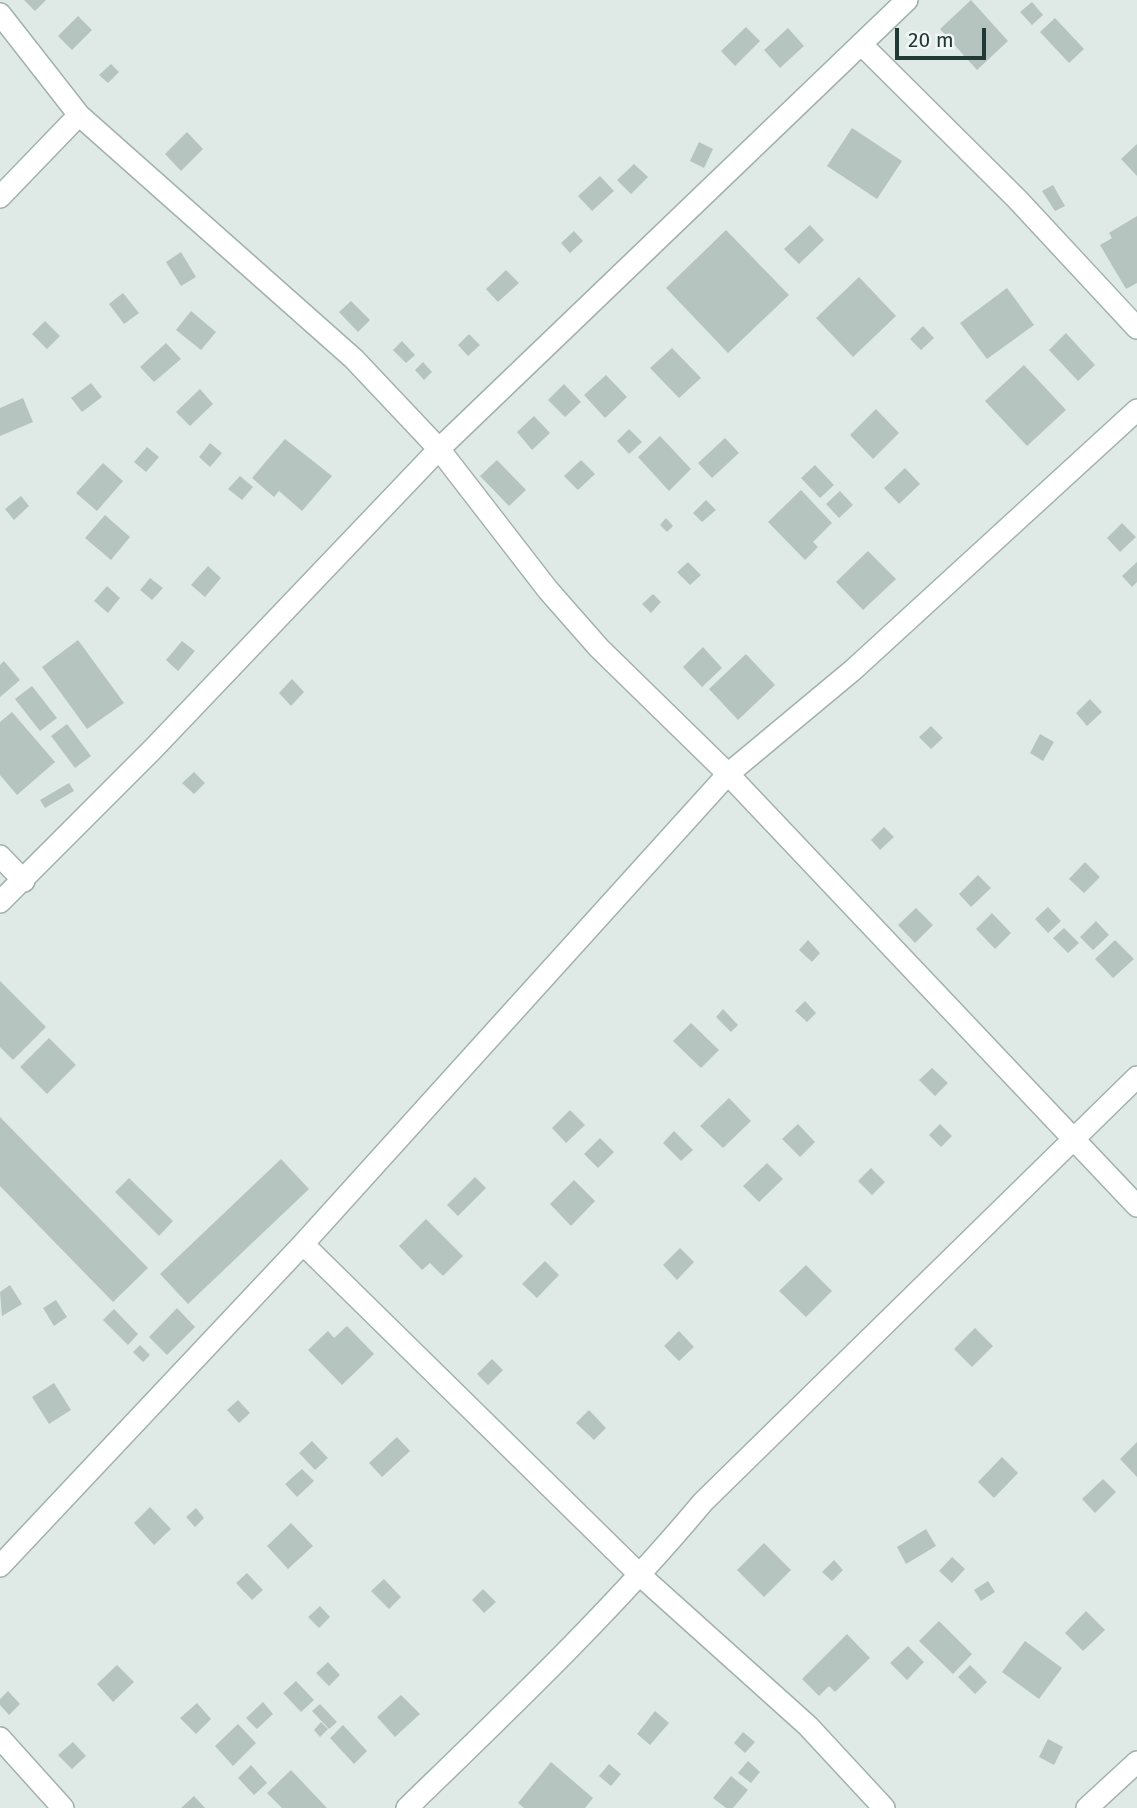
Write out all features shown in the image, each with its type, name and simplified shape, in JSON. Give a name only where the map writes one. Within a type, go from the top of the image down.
[{"type":"street","points":[[0,902],[24,881],[439,449],[907,0]]},
{"type":"street","points":[[0,14],[79,115],[354,359],[439,449],[548,590],[599,648],[728,774],[1137,1206]]},
{"type":"street","points":[[861,44],[1017,199],[1137,328]]},
{"type":"street","points":[[0,197],[79,115]]},
{"type":"street","points":[[0,1566],[303,1244],[728,774],[853,670],[1137,410]]},
{"type":"street","points":[[0,856],[24,881]]},
{"type":"street","points":[[407,1808],[541,1678],[616,1597],[640,1576],[703,1502],[1137,1077]]},
{"type":"street","points":[[303,1244],[640,1576],[808,1726],[884,1808]]},
{"type":"street","points":[[0,1738],[63,1808]]},
{"type":"street","points":[[1087,1808],[1137,1762]]},
{"type":"building","points":[[24,0],[46,0],[35,11]]},
{"type":"building","points":[[971,0],[1008,41],[977,70],[940,29]]},
{"type":"building","points":[[1032,2],[1043,15],[1032,25],[1020,12]]},
{"type":"building","points":[[78,16],[92,30],[72,50],[58,36]]},
{"type":"building","points":[[1055,18],[1084,49],[1069,63],[1040,32]]},
{"type":"building","points":[[746,27],[760,41],[735,66],[721,51]]},
{"type":"building","points":[[788,28],[804,46],[780,68],[764,50]]},
{"type":"building","points":[[111,64],[119,72],[108,83],[99,75]]},
{"type":"building","points":[[852,128],[902,161],[877,199],[827,166]]},
{"type":"building","points":[[187,132],[203,149],[181,171],[165,154]]},
{"type":"building","points":[[699,142],[713,149],[704,168],[690,161]]},
{"type":"building","points":[[1137,144],[1137,176],[1121,159]]},
{"type":"building","points":[[634,164],[648,177],[631,194],[617,180]]},
{"type":"building","points":[[600,176],[614,191],[592,211],[578,196]]},
{"type":"building","points":[[1053,185],[1065,206],[1055,211],[1042,191]]},
{"type":"building","points":[[1137,216],[1137,283],[1126,289],[1100,245],[1112,238],[1109,233]]},
{"type":"building","points":[[810,225],[824,240],[799,264],[784,249]]},
{"type":"building","points":[[726,230],[789,295],[728,353],[666,288]]},
{"type":"building","points":[[574,231],[583,241],[570,253],[561,243]]},
{"type":"building","points":[[181,252],[196,277],[181,286],[166,262]]},
{"type":"building","points":[[506,270],[519,283],[498,302],[486,289]]},
{"type":"building","points":[[859,277],[896,316],[853,357],[816,318]]},
{"type":"building","points":[[1007,288],[1034,325],[987,359],[960,323]]},
{"type":"building","points":[[123,293],[139,313],[124,324],[109,304]]},
{"type":"building","points":[[351,301],[370,320],[358,332],[339,312]]},
{"type":"building","points":[[191,311],[216,332],[201,350],[176,330]]},
{"type":"building","points":[[45,321],[60,336],[47,349],[32,334]]},
{"type":"building","points":[[923,326],[934,338],[921,350],[910,339]]},
{"type":"building","points":[[1066,333],[1095,365],[1078,381],[1049,350]]},
{"type":"building","points":[[469,334],[480,345],[468,356],[458,345]]},
{"type":"building","points":[[402,341],[415,355],[406,363],[393,350]]},
{"type":"building","points":[[166,343],[181,359],[154,382],[140,367]]},
{"type":"building","points":[[672,348],[701,378],[679,398],[650,368]]},
{"type":"building","points":[[423,362],[432,372],[424,380],[415,370]]},
{"type":"building","points":[[1024,365],[1066,410],[1027,446],[985,401]]},
{"type":"building","points":[[606,375],[627,397],[605,418],[584,395]]},
{"type":"building","points":[[91,383],[102,397],[82,412],[71,398]]},
{"type":"building","points":[[564,384],[581,402],[565,417],[548,400]]},
{"type":"building","points":[[200,389],[213,404],[190,426],[176,412]]},
{"type":"building","points":[[23,398],[33,422],[0,436],[0,408]]},
{"type":"building","points":[[876,409],[899,433],[873,459],[850,435]]},
{"type":"building","points":[[534,416],[550,433],[532,450],[517,432]]},
{"type":"building","points":[[629,429],[642,442],[629,454],[617,441]]},
{"type":"building","points":[[660,436],[691,469],[669,491],[638,457]]},
{"type":"building","points":[[725,438],[739,453],[712,478],[698,463]]},
{"type":"building","points":[[285,439],[332,476],[302,511],[279,491],[274,497],[252,478]]},
{"type":"building","points":[[210,443],[222,453],[210,467],[199,457]]},
{"type":"building","points":[[147,447],[159,457],[146,472],[134,462]]},
{"type":"building","points":[[497,460],[526,490],[509,506],[480,476]]},
{"type":"building","points":[[581,460],[595,474],[578,490],[564,476]]},
{"type":"building","points":[[103,463],[123,481],[97,511],[76,493]]},
{"type":"building","points":[[815,465],[834,485],[820,498],[801,478]]},
{"type":"building","points":[[905,468],[920,484],[899,504],[884,488]]},
{"type":"building","points":[[240,476],[253,487],[242,500],[228,489]]},
{"type":"building","points":[[801,490],[832,523],[813,542],[818,547],[805,560],[768,522]]},
{"type":"building","points":[[840,491],[853,505],[839,518],[826,504]]},
{"type":"building","points":[[21,496],[29,506],[14,520],[5,509]]},
{"type":"building","points":[[706,500],[716,510],[702,522],[693,513]]},
{"type":"building","points":[[105,515],[130,537],[111,560],[85,538]]},
{"type":"building","points":[[666,518],[673,526],[667,532],[660,525]]},
{"type":"building","points":[[1122,523],[1136,537],[1120,552],[1107,538]]},
{"type":"building","points":[[868,551],[896,579],[863,610],[836,582]]},
{"type":"building","points":[[688,562],[701,575],[690,585],[677,572]]},
{"type":"building","points":[[1137,562],[1137,582],[1132,587],[1122,576]]},
{"type":"building","points":[[208,566],[221,578],[205,597],[191,585]]},
{"type":"building","points":[[150,578],[163,588],[152,600],[140,590]]},
{"type":"building","points":[[107,586],[120,598],[108,613],[94,601]]},
{"type":"building","points":[[653,594],[661,602],[651,613],[642,604]]},
{"type":"building","points":[[78,640],[124,703],[87,729],[42,667]]},
{"type":"building","points":[[182,641],[195,651],[178,671],[166,660]]},
{"type":"building","points":[[703,647],[722,668],[702,687],[683,667]]},
{"type":"building","points":[[746,654],[775,685],[738,720],[709,689]]},
{"type":"building","points":[[4,661],[20,680],[0,697],[0,665]]},
{"type":"building","points":[[292,679],[304,692],[291,706],[279,693]]},
{"type":"building","points":[[32,686],[57,718],[40,731],[15,699]]},
{"type":"building","points":[[1090,699],[1102,712],[1087,726],[1076,713]]},
{"type":"building","points":[[12,712],[55,762],[17,795],[0,775],[0,722]]},
{"type":"building","points":[[67,724],[91,756],[75,768],[51,736]]},
{"type":"building","points":[[931,726],[943,738],[931,749],[919,737]]},
{"type":"building","points":[[1040,734],[1054,742],[1043,761],[1030,753]]},
{"type":"building","points":[[194,772],[205,783],[194,794],[182,783]]},
{"type":"building","points":[[69,783],[74,791],[45,808],[40,800]]},
{"type":"building","points":[[884,827],[894,837],[880,850],[871,840]]},
{"type":"building","points":[[1085,862],[1100,877],[1084,893],[1069,879]]},
{"type":"building","points":[[978,875],[991,888],[971,907],[959,894]]},
{"type":"building","points":[[1048,907],[1061,921],[1048,933],[1035,919]]},
{"type":"building","points":[[916,908],[933,925],[915,943],[898,925]]},
{"type":"building","points":[[992,913],[1011,933],[995,949],[976,929]]},
{"type":"building","points":[[1096,921],[1109,935],[1093,950],[1080,937]]},
{"type":"building","points":[[1064,928],[1079,943],[1068,953],[1053,938]]},
{"type":"building","points":[[808,940],[820,953],[812,962],[799,950]]},
{"type":"building","points":[[1115,940],[1134,959],[1113,978],[1095,959]]},
{"type":"building","points":[[0,981],[46,1027],[13,1060],[0,1047]]},
{"type":"building","points":[[805,1001],[816,1013],[807,1022],[795,1011]]},
{"type":"building","points":[[723,1009],[738,1025],[731,1032],[716,1017]]},
{"type":"building","points":[[691,1023],[719,1050],[701,1068],[673,1041]]},
{"type":"building","points":[[49,1038],[76,1065],[47,1094],[20,1067]]},
{"type":"building","points":[[932,1068],[948,1083],[935,1096],[919,1080]]},
{"type":"building","points":[[729,1098],[751,1121],[723,1148],[700,1126]]},
{"type":"building","points":[[570,1110],[585,1125],[566,1143],[552,1128]]},
{"type":"building","points":[[0,1117],[148,1268],[113,1302],[0,1186]]},
{"type":"building","points":[[798,1124],[815,1142],[800,1157],[782,1139]]},
{"type":"building","points":[[940,1124],[952,1136],[941,1147],[929,1135]]},
{"type":"building","points":[[674,1131],[693,1150],[681,1161],[663,1143]]},
{"type":"building","points":[[600,1138],[614,1152],[598,1168],[584,1154]]},
{"type":"building","points":[[281,1159],[309,1189],[188,1304],[160,1274]]},
{"type":"building","points":[[767,1163],[783,1179],[759,1202],[743,1186]]},
{"type":"building","points":[[871,1168],[885,1182],[872,1195],[858,1181]]},
{"type":"building","points":[[475,1177],[486,1188],[458,1216],[447,1205]]},
{"type":"building","points":[[129,1178],[173,1221],[159,1236],[115,1192]]},
{"type":"building","points":[[574,1180],[595,1201],[571,1226],[550,1204]]},
{"type":"building","points":[[426,1219],[463,1256],[443,1276],[430,1263],[422,1270],[399,1246]]},
{"type":"building","points":[[680,1248],[694,1262],[677,1280],[663,1265]]},
{"type":"building","points":[[545,1261],[559,1275],[537,1298],[522,1284]]},
{"type":"building","points":[[806,1265],[832,1291],[806,1317],[779,1291]]},
{"type":"building","points":[[10,1285],[22,1304],[2,1316],[0,1292]]},
{"type":"building","points":[[56,1300],[67,1317],[54,1326],[43,1308]]},
{"type":"building","points":[[177,1308],[195,1327],[167,1355],[149,1337]]},
{"type":"building","points":[[114,1309],[138,1334],[128,1345],[103,1320]]},
{"type":"building","points":[[347,1326],[374,1354],[342,1385],[308,1350],[328,1331],[334,1338]]},
{"type":"building","points":[[975,1328],[993,1346],[972,1367],[954,1349]]},
{"type":"building","points":[[679,1331],[694,1347],[679,1361],[664,1346]]},
{"type":"building","points":[[140,1345],[150,1355],[143,1362],[133,1352]]},
{"type":"building","points":[[492,1359],[503,1370],[488,1385],[477,1374]]},
{"type":"building","points":[[54,1383],[71,1410],[49,1424],[32,1397]]},
{"type":"building","points":[[238,1400],[250,1413],[239,1423],[227,1410]]},
{"type":"building","points":[[589,1410],[606,1428],[594,1440],[576,1423]]},
{"type":"building","points":[[397,1437],[410,1451],[382,1477],[369,1463]]},
{"type":"building","points":[[312,1441],[328,1458],[315,1470],[299,1453]]},
{"type":"building","points":[[1137,1442],[1137,1477],[1120,1459]]},
{"type":"building","points":[[1002,1457],[1018,1473],[994,1498],[978,1482]]},
{"type":"building","points":[[302,1469],[314,1481],[297,1497],[285,1484]]},
{"type":"building","points":[[1103,1479],[1116,1492],[1095,1513],[1082,1499]]},
{"type":"building","points":[[150,1507],[171,1529],[154,1545],[134,1523]]},
{"type":"building","points":[[196,1508],[204,1518],[195,1527],[186,1517]]},
{"type":"building","points":[[291,1523],[313,1546],[288,1569],[267,1546]]},
{"type":"building","points":[[926,1529],[936,1546],[906,1564],[897,1547]]},
{"type":"building","points":[[764,1543],[791,1570],[764,1597],[737,1570]]},
{"type":"building","points":[[952,1557],[965,1569],[952,1583],[939,1571]]},
{"type":"building","points":[[834,1560],[843,1570],[832,1581],[822,1572]]},
{"type":"building","points":[[247,1573],[263,1590],[252,1600],[236,1583]]},
{"type":"building","points":[[384,1579],[401,1597],[389,1609],[371,1591]]},
{"type":"building","points":[[988,1581],[995,1592],[981,1601],[974,1590]]},
{"type":"building","points":[[483,1589],[496,1602],[484,1613],[472,1600]]},
{"type":"building","points":[[320,1606],[330,1617],[319,1628],[308,1617]]},
{"type":"building","points":[[1086,1611],[1105,1630],[1083,1651],[1065,1633]]},
{"type":"building","points":[[939,1621],[972,1654],[953,1674],[919,1641]]},
{"type":"building","points":[[847,1634],[870,1658],[835,1692],[829,1686],[819,1696],[802,1679]]},
{"type":"building","points":[[1025,1641],[1062,1668],[1039,1699],[1002,1672]]},
{"type":"building","points":[[908,1646],[924,1662],[907,1680],[890,1663]]},
{"type":"building","points":[[328,1662],[340,1675],[329,1686],[316,1673]]},
{"type":"building","points":[[117,1665],[134,1682],[113,1702],[97,1684]]},
{"type":"building","points":[[970,1665],[987,1682],[975,1694],[958,1677]]},
{"type":"building","points":[[296,1681],[314,1700],[301,1712],[283,1693]]},
{"type":"building","points":[[8,1691],[20,1704],[9,1715],[0,1705],[0,1699]]},
{"type":"building","points":[[401,1695],[420,1714],[395,1737],[377,1717]]},
{"type":"building","points":[[263,1702],[273,1714],[257,1729],[246,1718]]},
{"type":"building","points":[[197,1703],[211,1719],[196,1734],[180,1718]]},
{"type":"building","points":[[320,1704],[337,1722],[329,1729],[312,1711]]},
{"type":"building","points":[[655,1711],[669,1723],[650,1745],[637,1734]]},
{"type":"building","points":[[321,1722],[328,1729],[320,1737],[314,1730]]},
{"type":"building","points":[[238,1724],[256,1743],[233,1766],[215,1746]]},
{"type":"building","points":[[343,1725],[367,1751],[354,1764],[330,1738]]},
{"type":"building","points":[[743,1732],[755,1742],[745,1753],[734,1743]]},
{"type":"building","points":[[1048,1739],[1063,1747],[1054,1765],[1039,1757]]},
{"type":"building","points":[[73,1742],[86,1756],[72,1769],[58,1755]]},
{"type":"building","points":[[748,1761],[760,1772],[751,1783],[738,1773]]},
{"type":"building","points":[[551,1762],[593,1798],[585,1808],[524,1808],[518,1803]]},
{"type":"building","points":[[609,1764],[621,1774],[611,1786],[599,1776]]},
{"type":"building","points":[[251,1765],[267,1783],[254,1795],[238,1778]]},
{"type":"building","points":[[291,1770],[327,1808],[282,1808],[267,1793]]},
{"type":"building","points":[[731,1776],[748,1790],[733,1808],[726,1808],[713,1798]]},
{"type":"building","points":[[194,1796],[205,1808],[181,1808]]}]
